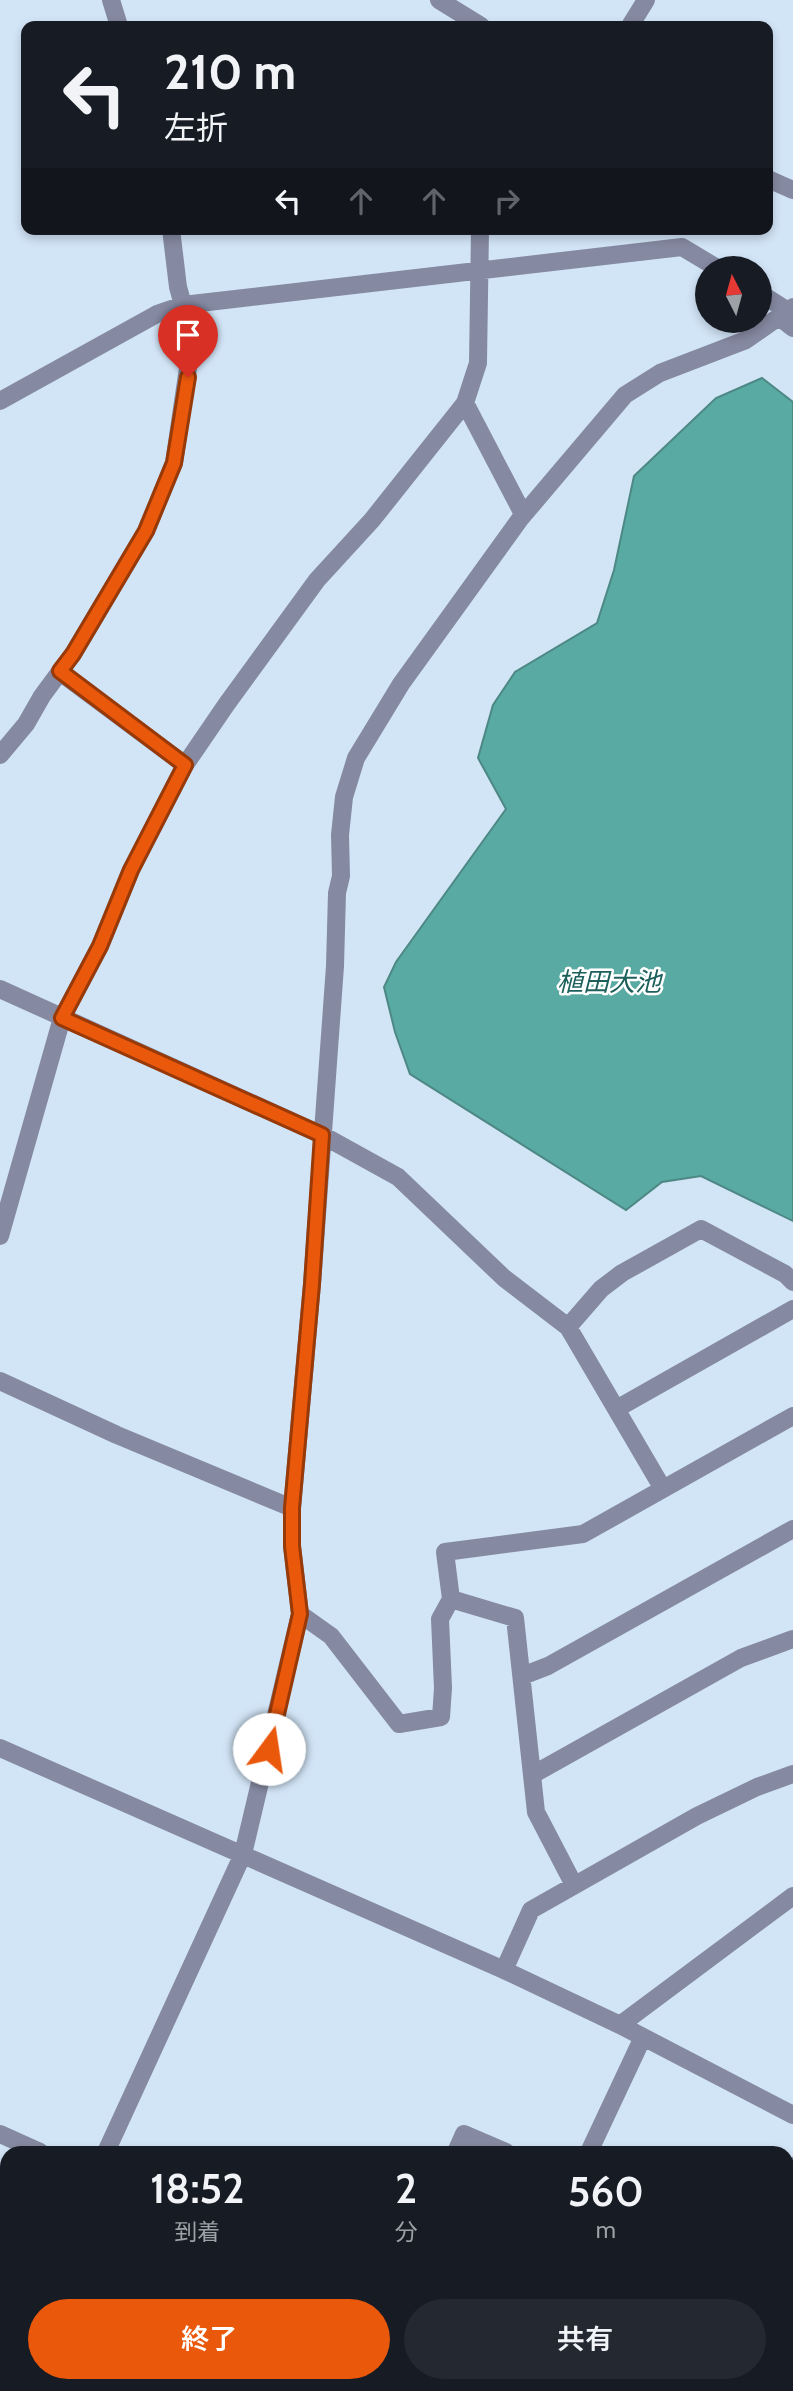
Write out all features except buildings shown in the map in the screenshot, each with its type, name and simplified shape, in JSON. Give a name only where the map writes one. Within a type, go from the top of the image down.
[{"type":"street","points":[[111,0],[117,21]]},
{"type":"street","points":[[439,0],[473,21]]},
{"type":"street","points":[[633,21],[646,0]]},
{"type":"street","points":[[773,181],[793,190]]},
{"type":"street","points":[[0,755],[26,724],[42,696],[73,654],[146,531],[174,463],[190,360],[172,235]]},
{"type":"street","points":[[0,1236],[62,1018],[100,946],[131,870],[185,765],[317,580],[372,520],[465,403],[478,363],[480,235]]},
{"type":"street","points":[[0,401],[157,314],[183,305],[682,247],[697,256]]},
{"type":"street","points":[[109,2146],[243,1854],[300,1614],[292,1546],[292,1508],[312,1284],[335,966],[337,893],[341,876],[344,797],[356,758],[401,684],[523,514],[625,396],[660,373],[746,340],[788,315],[772,302]]},
{"type":"street","points":[[465,403],[523,514]]},
{"type":"street","points":[[60,671],[185,765]]},
{"type":"street","points":[[0,989],[322,1135],[398,1177],[504,1278],[568,1327],[618,1408],[663,1489]]},
{"type":"street","points":[[568,1327],[601,1289],[622,1273],[701,1229],[785,1274],[793,1282]]},
{"type":"street","points":[[618,1408],[793,1309]]},
{"type":"street","points":[[0,1381],[117,1436],[292,1508]]},
{"type":"street","points":[[300,1614],[331,1636],[399,1724],[441,1717],[443,1688],[440,1619],[451,1599],[445,1552],[583,1534],[793,1416]]},
{"type":"street","points":[[522,1676],[548,1666],[793,1529]]},
{"type":"street","points":[[451,1599],[515,1618],[536,1812],[574,1885]]},
{"type":"street","points":[[532,1775],[741,1658],[793,1639]]},
{"type":"street","points":[[0,1748],[504,1970],[620,2025],[793,2115]]},
{"type":"street","points":[[504,1970],[531,1910],[697,1816],[757,1787],[793,1774]]},
{"type":"street","points":[[620,2025],[793,1896]]},
{"type":"street","points":[[592,2146],[643,2037]]},
{"type":"street","points":[[0,2134],[27,2146]]},
{"type":"street","points":[[459,2146],[464,2134],[492,2146]]},
{"type":"water","name":"植田大池","points":[[762,378],[793,402],[793,1221],[701,1176],[662,1182],[626,1210],[410,1074],[395,1032],[384,987],[396,962],[506,809],[478,758],[493,705],[515,672],[597,623],[614,570],[634,476],[716,398]]},
{"type":"route","points":[[188,377],[174,463],[146,531],[73,654],[60,671],[185,765],[131,870],[100,946],[62,1018],[322,1135],[292,1508],[292,1546],[300,1614],[269,1749]]}]
